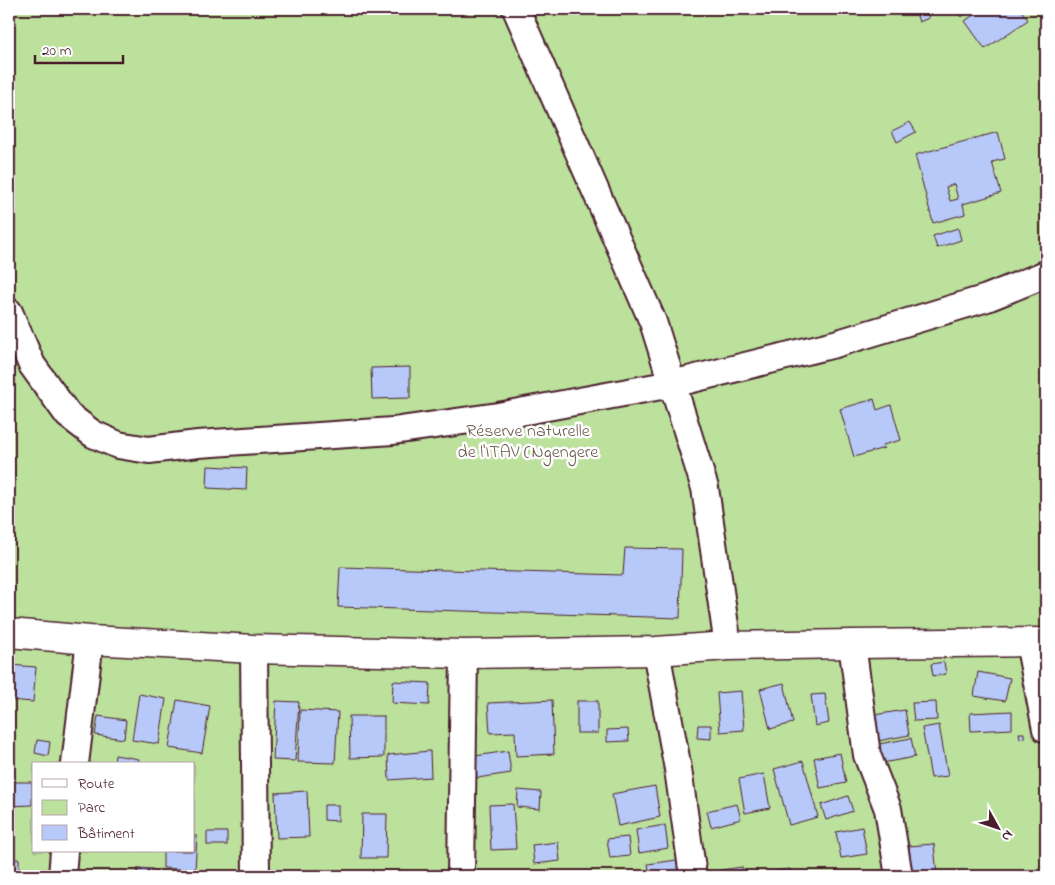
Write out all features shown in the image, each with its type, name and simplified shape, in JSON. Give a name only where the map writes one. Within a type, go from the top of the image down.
[{"type":"street","points":[[516,9],[653,322],[705,488],[728,646]]},
{"type":"street","points":[[9,312],[32,365],[68,416],[93,434],[118,445],[149,450],[198,444],[393,431],[498,416],[672,384],[835,344],[988,298],[1046,274]]},
{"type":"street","points":[[9,633],[90,640],[254,649],[464,654],[656,651],[728,646],[1037,642],[1046,729]]},
{"type":"street","points":[[75,762],[90,640]]},
{"type":"street","points":[[852,644],[867,755],[888,809],[899,876]]},
{"type":"street","points":[[254,649],[256,876]]},
{"type":"street","points":[[656,651],[678,769],[693,876]]},
{"type":"street","points":[[461,876],[464,654]]},
{"type":"street","points":[[62,876],[64,852]]},
{"type":"green space","name":"Réserve naturelle de l'ITAV (Ngengere","points":[[9,9],[1046,9],[1046,876],[9,876]]},
{"type":"building","points":[[925,9],[929,18],[919,22],[915,10]]},
{"type":"building","points":[[955,9],[974,9],[961,17]]},
{"type":"building","points":[[982,9],[1020,9],[1028,20],[985,49],[965,21]]},
{"type":"building","points":[[910,122],[916,132],[897,142],[892,131]]},
{"type":"building","points":[[998,132],[1005,159],[992,162],[1001,193],[963,204],[965,214],[933,223],[915,155]],"holes":[[[954,184],[958,199],[950,201],[946,187]]]},
{"type":"building","points":[[958,228],[961,240],[937,248],[933,236]]},
{"type":"building","points":[[1046,299],[1046,312],[1044,313],[1041,301]]},
{"type":"building","points":[[410,367],[410,398],[372,399],[371,368]]},
{"type":"building","points":[[874,399],[877,410],[891,405],[901,440],[883,445],[884,448],[854,457],[840,409]]},
{"type":"building","points":[[208,466],[247,468],[246,490],[207,488]]},
{"type":"building","points":[[625,548],[682,549],[680,618],[338,607],[340,567],[623,575]]},
{"type":"building","points":[[1043,582],[1046,582],[1046,623],[1043,623]]},
{"type":"building","points":[[944,662],[946,674],[933,676],[931,664]]},
{"type":"building","points":[[9,665],[36,667],[33,702],[9,700]]},
{"type":"building","points":[[978,672],[1010,678],[1005,701],[974,696]]},
{"type":"building","points":[[393,681],[430,683],[429,705],[392,703]]},
{"type":"building","points":[[784,683],[793,723],[770,729],[760,689]]},
{"type":"building","points":[[741,691],[744,730],[720,732],[717,693]]},
{"type":"building","points":[[139,694],[166,699],[159,744],[132,740]]},
{"type":"building","points":[[825,694],[829,723],[815,726],[811,695]]},
{"type":"building","points":[[177,700],[210,706],[202,753],[169,748]]},
{"type":"building","points":[[552,700],[554,754],[516,756],[515,732],[490,733],[488,703]]},
{"type":"building","points":[[276,701],[299,702],[295,761],[273,760]]},
{"type":"building","points":[[577,701],[598,701],[598,733],[577,733]]},
{"type":"building","points":[[936,702],[937,720],[914,721],[912,703]]},
{"type":"building","points":[[300,710],[338,712],[335,763],[298,762]]},
{"type":"building","points":[[905,710],[909,735],[878,741],[874,715]]},
{"type":"building","points":[[1012,711],[1012,729],[971,731],[970,713]]},
{"type":"building","points":[[98,716],[126,720],[124,739],[95,735]]},
{"type":"building","points":[[349,716],[384,716],[384,757],[350,758]]},
{"type":"building","points":[[698,725],[711,725],[711,739],[697,738]]},
{"type":"building","points":[[939,725],[948,776],[931,778],[922,728]]},
{"type":"building","points":[[628,729],[629,741],[607,742],[607,730]]},
{"type":"building","points":[[1019,733],[1024,733],[1024,739],[1020,738]]},
{"type":"building","points":[[911,738],[915,757],[882,763],[879,744]]},
{"type":"building","points":[[37,740],[50,742],[48,756],[35,753]]},
{"type":"building","points":[[430,751],[431,777],[389,780],[388,755]]},
{"type":"building","points":[[508,751],[511,773],[477,778],[475,756]]},
{"type":"building","points":[[840,753],[846,783],[820,788],[814,758]]},
{"type":"building","points":[[115,755],[139,759],[138,762],[114,762]]},
{"type":"building","points":[[803,761],[818,817],[789,825],[774,769]]},
{"type":"building","points":[[764,774],[770,808],[745,813],[739,779]]},
{"type":"building","points":[[9,782],[32,782],[32,805],[9,806]]},
{"type":"building","points":[[655,786],[660,817],[618,826],[612,794]]},
{"type":"building","points":[[518,790],[541,792],[540,809],[517,807]]},
{"type":"building","points":[[307,791],[309,837],[277,838],[275,793]]},
{"type":"building","points":[[848,796],[853,811],[826,820],[821,805]]},
{"type":"building","points":[[513,804],[516,849],[491,850],[489,805]]},
{"type":"building","points":[[737,804],[741,819],[711,827],[707,811]]},
{"type":"building","points":[[324,805],[338,805],[338,821],[324,820]]},
{"type":"building","points":[[362,814],[387,814],[386,858],[361,858]]},
{"type":"building","points":[[665,825],[668,848],[639,853],[636,830]]},
{"type":"building","points":[[862,827],[867,854],[841,858],[836,832]]},
{"type":"building","points":[[207,832],[227,832],[227,845],[207,845]]},
{"type":"building","points":[[195,836],[197,836],[195,870],[163,868],[163,852],[195,852]]},
{"type":"building","points":[[628,837],[630,856],[610,858],[607,839]]},
{"type":"building","points":[[558,842],[560,861],[534,864],[532,845]]},
{"type":"building","points":[[934,844],[937,876],[912,876],[909,846]]},
{"type":"building","points":[[19,859],[19,874],[36,874],[36,876],[9,876],[9,860]]},
{"type":"building","points":[[677,860],[679,876],[650,876],[648,864]]},
{"type":"building","points":[[742,867],[743,876],[722,876],[721,870]]},
{"type":"building","points":[[138,868],[153,869],[153,876],[137,876]]},
{"type":"building","points":[[790,869],[792,876],[753,875]]},
{"type":"building","points":[[196,874],[227,875],[227,876],[196,876]]}]
